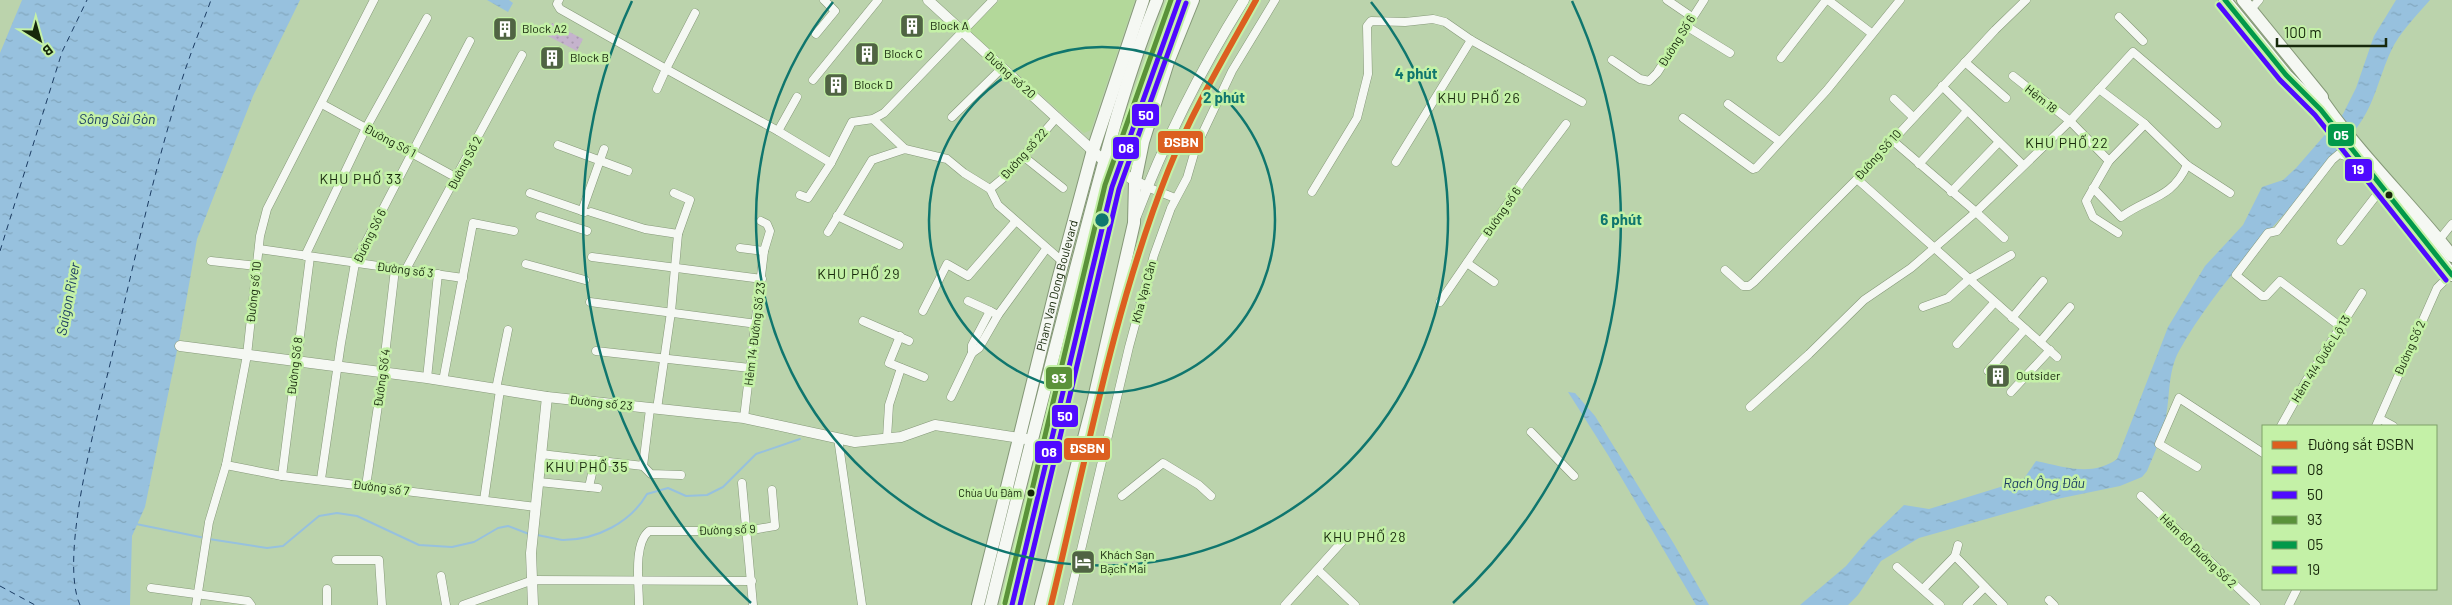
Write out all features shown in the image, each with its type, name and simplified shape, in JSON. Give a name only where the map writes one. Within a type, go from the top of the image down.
[{"type":"main road","name":"Pham Van Dong Boulevard","points":[[978,605],[1104,161],[1143,0]]},
{"type":"main road","name":"Pham Van Dong Boulevard","points":[[990,605],[1063,262],[1093,150],[1129,60],[1157,0]]},
{"type":"main road","points":[[1012,605],[1108,204],[1118,171],[1180,0]]},
{"type":"main road","points":[[1040,605],[1093,403],[1134,224],[1135,181],[1143,142],[1157,94],[1193,0]]},
{"type":"main road","points":[[2225,0],[2286,75],[2312,94]]},
{"type":"main road","points":[[2251,3],[2312,94],[2362,158],[2382,188],[2451,275]]},
{"type":"main road","points":[[2362,158],[2452,256]]},
{"type":"street","name":"Đường số 10","points":[[196,605],[209,522],[226,465],[247,355],[260,236],[267,209],[374,0]]},
{"type":"street","points":[[559,0],[557,4],[560,9],[778,131],[831,163]]},
{"type":"street","points":[[816,34],[835,12],[824,0]]},
{"type":"street","points":[[813,80],[878,0]]},
{"type":"street","name":"Đường số 20","points":[[928,0],[1104,161],[1135,181],[1147,186]]},
{"type":"street","points":[[800,194],[808,198],[831,163],[852,122],[873,119],[884,113],[993,0]]},
{"type":"street","points":[[1134,224],[1147,186],[1196,80],[1244,0]]},
{"type":"street","name":"Kha Vạn Cân","points":[[1068,605],[1129,347],[1154,254],[1175,198],[1187,178],[1196,147],[1232,71],[1275,0]]},
{"type":"street","points":[[1667,0],[1692,17]]},
{"type":"street","name":"Đường Số 6","points":[[1612,60],[1640,79],[1649,80],[1657,73],[1704,0]]},
{"type":"street","points":[[1781,58],[1827,0],[1870,32]]},
{"type":"street","points":[[1683,118],[1753,169],[1756,168],[1778,141],[1827,90],[1900,0]]},
{"type":"street","name":"Đường Số 10","points":[[1725,270],[1743,286],[1749,286],[1857,179],[1942,86],[2026,0]]},
{"type":"street","points":[[657,89],[695,13]]},
{"type":"street","points":[[2119,17],[2142,40]]},
{"type":"street","points":[[366,128],[426,18]]},
{"type":"street","points":[[1312,192],[1357,118],[1368,74],[1368,22],[1433,19],[1456,28],[1472,40],[1582,102]]},
{"type":"street","points":[[1686,26],[1730,53]]},
{"type":"street","points":[[1396,162],[1472,40]]},
{"type":"street","name":"Đường Số 6","points":[[321,479],[355,263],[470,41]]},
{"type":"street","points":[[1750,407],[1809,354],[1864,300],[1911,268],[1933,247],[1976,212],[2070,121],[2133,52],[2218,124]]},
{"type":"street","name":"Đường Số 2","points":[[405,270],[457,178],[522,55]]},
{"type":"street","points":[[1965,62],[2006,98]]},
{"type":"street","points":[[952,117],[1002,68]]},
{"type":"street","name":"Hẻm 18","points":[[2013,76],[2070,121],[2109,161]]},
{"type":"street","points":[[1942,86],[2023,165]]},
{"type":"street","points":[[2099,89],[2145,124],[2187,165],[2230,193]]},
{"type":"street","points":[[778,131],[797,97]]},
{"type":"street","points":[[1894,98],[1913,117]]},
{"type":"street","name":"Đường Số 1","points":[[322,104],[457,178]]},
{"type":"street","points":[[1728,104],[1778,141]]},
{"type":"street","points":[[1919,164],[1967,110]]},
{"type":"street","name":"Đường số 22","points":[[990,189],[1007,175],[1057,117]]},
{"type":"street","points":[[828,232],[872,160],[905,149],[873,119]]},
{"type":"street","name":"Đường số 6","points":[[1440,302],[1566,124]]},
{"type":"street","points":[[2118,233],[2098,221],[2090,212],[2086,201],[2109,161],[2145,124]]},
{"type":"street","name":"Đường Số 8","points":[[282,476],[307,256],[366,128]]},
{"type":"street","points":[[1892,140],[2004,238]]},
{"type":"street","points":[[1951,192],[1999,142]]},
{"type":"street","points":[[558,145],[628,171]]},
{"type":"street","points":[[587,212],[604,149]]},
{"type":"street","name":"Đường số 22","points":[[905,149],[947,159],[964,174],[990,189],[998,205],[1015,222],[1063,262]]},
{"type":"street","points":[[2341,327],[2280,281],[2266,296],[2262,296],[2236,275],[2268,233],[2277,231],[2332,160],[2339,154],[2362,158]]},
{"type":"street","points":[[1024,156],[1063,188]]},
{"type":"street","points":[[2094,188],[2121,217],[2130,210],[2155,199],[2181,180],[2187,165]]},
{"type":"street","points":[[1857,179],[1968,280],[2057,357]]},
{"type":"street","points":[[1147,186],[1175,198]]},
{"type":"street","points":[[2341,241],[2382,188]]},
{"type":"street","points":[[530,193],[645,229],[678,234]]},
{"type":"street","points":[[643,466],[653,409],[665,358],[678,234],[690,200],[674,193]]},
{"type":"street","points":[[540,216],[587,231]]},
{"type":"street","points":[[837,216],[900,245]]},
{"type":"street","name":"Hẻm 14 Đường Số 23","points":[[744,418],[757,324],[764,251],[770,231],[768,224],[761,222]]},
{"type":"street","points":[[922,312],[947,264],[968,276],[1015,222]]},
{"type":"street","points":[[443,381],[473,223],[514,231]]},
{"type":"street","points":[[2439,240],[2452,224]]},
{"type":"street","points":[[740,248],[764,251]]},
{"type":"street","points":[[972,353],[979,348],[998,315],[1046,249]]},
{"type":"street","name":"Đường số 3","points":[[259,250],[463,278]]},
{"type":"street","points":[[1923,307],[1948,298],[1968,280],[2011,255]]},
{"type":"street","points":[[592,257],[762,279]]},
{"type":"street","points":[[211,261],[257,266]]},
{"type":"street","points":[[1467,263],[1494,282]]},
{"type":"street","points":[[526,264],[585,280]]},
{"type":"street","name":"Đường Số 4","points":[[366,486],[383,372],[395,270]]},
{"type":"street","points":[[427,378],[438,274]]},
{"type":"street","name":"Đường Số 2","points":[[2378,423],[2436,288],[2451,275]]},
{"type":"street","points":[[2012,318],[2043,281]]},
{"type":"street","name":"Hẻm 414 Quốc Lộ 13","points":[[2282,425],[2362,293]]},
{"type":"street","points":[[968,301],[998,315]]},
{"type":"street","points":[[590,302],[757,324]]},
{"type":"street","points":[[1957,344],[1994,303]]},
{"type":"street","points":[[2040,342],[2070,306]]},
{"type":"street","points":[[950,397],[972,353],[972,345],[990,311]]},
{"type":"street","points":[[863,321],[910,341]]},
{"type":"street","points":[[1988,371],[2025,329]]},
{"type":"street","points":[[484,500],[498,390],[508,330]]},
{"type":"street","points":[[900,336],[889,363],[924,377]]},
{"type":"street","name":"Đường số 23","points":[[180,346],[427,378],[547,397],[744,418],[855,442],[901,437],[935,425],[1025,439]]},
{"type":"street","points":[[2011,392],[2050,350]]},
{"type":"street","points":[[596,351],[750,368]]},
{"type":"street","points":[[887,438],[889,405],[901,368]]},
{"type":"street","points":[[532,605],[531,553],[547,397]]},
{"type":"street","points":[[2197,467],[2159,444],[2179,398],[2262,452]]},
{"type":"street","points":[[1531,432],[1574,476]]},
{"type":"street","points":[[838,438],[862,605]]},
{"type":"street","points":[[542,454],[643,466],[650,474],[681,475]]},
{"type":"street","points":[[589,487],[595,460]]},
{"type":"street","points":[[1122,496],[1162,463],[1199,486],[1211,496]]},
{"type":"street","name":"Đường số 7","points":[[226,465],[282,476],[321,479],[484,500],[536,511]]},
{"type":"street","points":[[539,482],[598,488]]},
{"type":"street","points":[[742,484],[753,605]]},
{"type":"street","name":"Đường số 9","points":[[640,581],[640,546],[643,537],[649,532],[746,531],[776,525],[772,490]]},
{"type":"street","name":"Hẻm 60 Đường Số 2","points":[[2141,496],[2256,605]]},
{"type":"street","points":[[1287,605],[1349,534]]},
{"type":"street","points":[[1923,589],[1955,556],[1958,544]]},
{"type":"street","points":[[1955,556],[2003,605]]},
{"type":"street","points":[[336,560],[379,560],[382,605]]},
{"type":"street","points":[[1897,567],[1940,605]]},
{"type":"street","points":[[1318,570],[1355,605]]},
{"type":"street","points":[[441,576],[446,605]]},
{"type":"street","points":[[463,605],[480,602],[533,580],[752,581]]},
{"type":"street","points":[[639,605],[640,581]]},
{"type":"street","points":[[1967,605],[1985,587]]},
{"type":"street","points":[[150,588],[248,601],[251,605]]},
{"type":"street","points":[[327,589],[328,605]]},
{"type":"street","points":[[2289,605],[2296,590]]},
{"type":"shaded area","points":[[1000,0],[1135,0],[1091,130],[1084,133],[969,31]]},
{"type":"shaded area","points":[[552,23],[583,39],[577,51],[546,35]]},
{"type":"water","name":"Sông Sài Gòn","points":[[22,0],[300,0],[253,96],[197,239],[180,336],[145,507],[132,536],[130,605],[0,605],[0,53]]},
{"type":"water","points":[[487,0],[509,0],[513,3],[508,12]]},
{"type":"water","name":"Rạch Ông Đầu","points":[[2396,0],[2430,0],[2394,44],[2369,108],[2358,126],[2313,182],[2241,263],[2198,320],[2179,351],[2171,375],[2163,431],[2147,471],[2142,477],[2120,486],[2057,499],[1919,538],[1881,561],[1858,595],[1848,605],[1800,605],[1846,566],[1868,540],[1904,505],[1929,509],[2023,480],[2036,461],[2068,468],[2088,469],[2098,468],[2117,459],[2168,327],[2205,266],[2243,225],[2262,187],[2283,180],[2296,168],[2343,114],[2356,88],[2374,36]]},
{"type":"water","points":[[1568,392],[1575,393],[1595,416],[1674,544],[1709,605],[1696,605],[1608,455]]},
{"type":"waterway","points":[[536,535],[563,540],[588,537],[600,533],[612,528],[632,513],[647,494],[668,488],[686,496],[707,495],[723,487],[756,454],[800,439]]},
{"type":"waterway","points":[[209,539],[267,548],[283,546],[319,516],[337,513],[357,516],[419,545],[452,547],[474,542],[498,528],[508,526],[529,534]]},
{"type":"waterway","points":[[136,524],[205,538]]},
{"type":"ferry route","points":[[0,251],[62,52],[87,0]]},
{"type":"ferry route","points":[[80,605],[75,582],[74,553],[77,519],[90,446],[158,163],[192,50],[211,0]]},
{"type":"ferry route","points":[[0,586],[35,605]]},
{"type":"rail line","name":"ĐSBN","points":[[1051,605],[1102,386],[1131,277],[1177,149],[1209,84],[1256,0]]},
{"type":"transit line","name":"93","points":[[1005,603],[1105,185],[1171,0]]},
{"type":"transit line","name":"08","points":[[1012,605],[1112,187],[1179,0]]},
{"type":"transit line","name":"05","points":[[2225,0],[2286,75],[2321,110],[2452,275]]},
{"type":"transit line","name":"50","points":[[1020,605],[1119,189],[1186,3]]},
{"type":"transit line","name":"19","points":[[2219,5],[2280,80],[2315,115],[2446,280]]},
{"type":"place","name":"Block A","points":[[912,26]]},
{"type":"place","name":"Block A2","points":[[505,29]]},
{"type":"place","name":"Block C","points":[[867,54]]},
{"type":"place","name":"Block B","points":[[552,58]]},
{"type":"place","name":"Block D","points":[[836,85]]},
{"type":"place","name":"Outsider","points":[[1998,376]]},
{"type":"place","name":"Chùa Ưu Đàm","points":[[1031,493]]},
{"type":"place","name":"Khách Sạn Bạch Mai","points":[[1083,562]]},
{"type":"district","name":"KHU PHỐ 26","points":[[1479,98]]},
{"type":"district","name":"KHU PHỐ 22","points":[[2067,143]]},
{"type":"district","name":"KHU PHỐ 33","points":[[361,179]]},
{"type":"district","name":"KHU PHỐ 29","points":[[859,274]]},
{"type":"district","name":"KHU PHỐ 35","points":[[587,467]]},
{"type":"district","name":"KHU PHỐ 28","points":[[1365,537]]},
{"type":"water label","name":"Saigon River","points":[[68,299]]}]
